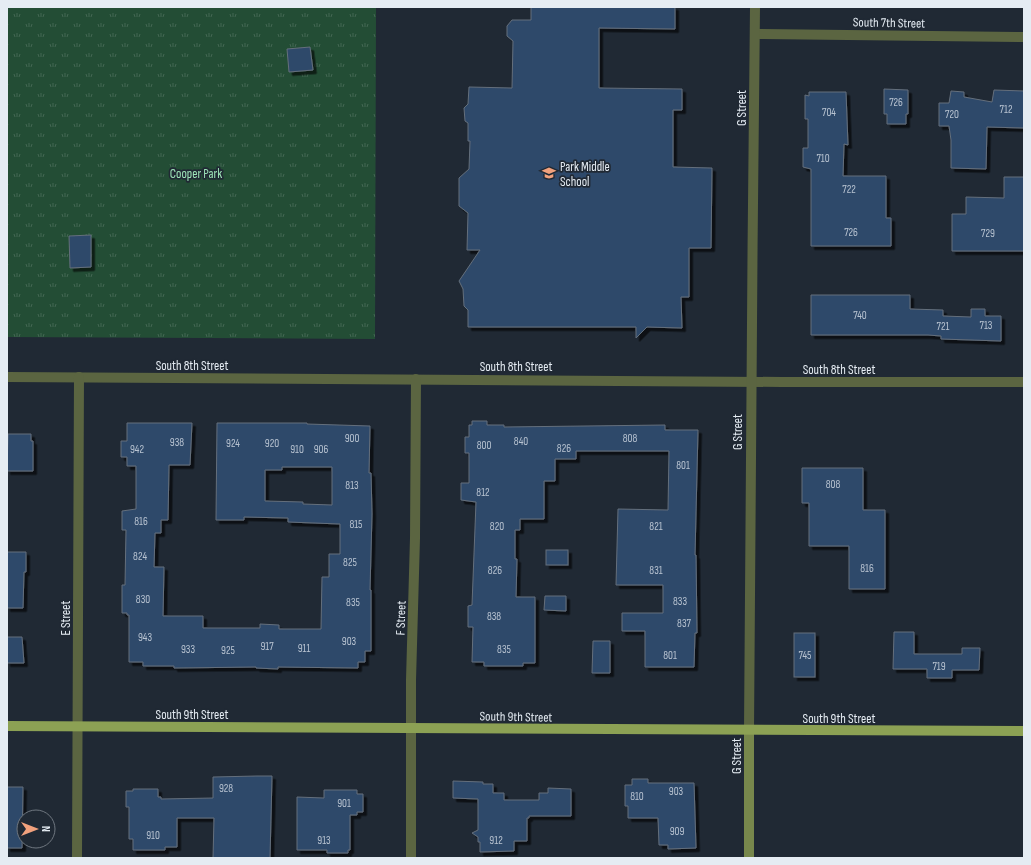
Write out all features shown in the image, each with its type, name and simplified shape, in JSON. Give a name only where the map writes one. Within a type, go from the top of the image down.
[{"type":"main road","name":"South 9th Street","points":[[7,726],[1024,731]]},
{"type":"street","name":"G Street","points":[[749,858],[750,382],[753,279],[755,7]]},
{"type":"street","name":"South 7th Street","points":[[755,34],[1024,37]]},
{"type":"street","name":"South 8th Street","points":[[7,377],[750,382],[1024,382]]},
{"type":"street","name":"E Street","points":[[77,858],[79,377]]},
{"type":"street","name":"F Street","points":[[411,858],[410,728],[415,538],[416,379]]},
{"type":"green space","name":"Cooper Park","points":[[7,7],[376,7],[375,339],[7,337]]},
{"type":"building","name":"Park Middle School","points":[[531,7],[675,7],[675,29],[599,28],[599,88],[682,89],[682,110],[673,110],[673,167],[712,168],[711,248],[689,248],[689,297],[681,297],[682,328],[647,327],[636,338],[636,327],[468,327],[468,310],[464,306],[463,289],[459,281],[480,250],[467,250],[468,213],[459,206],[459,178],[469,169],[470,141],[468,141],[468,123],[465,121],[464,108],[468,104],[469,87],[512,88],[513,41],[507,36],[507,26],[512,20],[531,20]]},
{"type":"building","points":[[310,47],[313,70],[289,72],[287,49]]},
{"type":"building","points":[[884,89],[908,90],[908,114],[906,114],[906,124],[887,124],[887,114],[884,114]]},
{"type":"building","points":[[994,90],[1024,91],[1024,128],[987,127],[986,169],[951,168],[951,140],[949,126],[939,126],[939,103],[949,103],[951,91],[964,92],[964,97],[992,102]]},
{"type":"building","points":[[809,92],[846,92],[848,145],[844,144],[843,176],[886,176],[886,218],[891,218],[891,246],[811,246],[811,169],[803,167],[803,148],[808,148],[808,119],[805,119],[805,95],[809,96]]},
{"type":"building","points":[[1004,177],[1024,177],[1024,251],[952,251],[952,214],[966,214],[966,197],[1004,198]]},
{"type":"building","points":[[91,235],[91,267],[70,268],[69,236]]},
{"type":"building","points":[[811,295],[910,295],[910,309],[943,310],[943,316],[971,317],[971,309],[985,309],[985,316],[1001,316],[1001,341],[941,339],[941,336],[928,335],[811,335]]},
{"type":"building","points":[[472,421],[487,421],[487,425],[504,425],[504,427],[665,425],[665,430],[698,430],[695,555],[697,633],[695,633],[694,667],[645,667],[645,631],[622,631],[622,613],[663,613],[663,585],[616,585],[618,509],[668,510],[669,451],[576,451],[576,459],[555,459],[555,481],[544,481],[544,519],[520,519],[520,530],[515,530],[515,559],[517,559],[516,597],[535,597],[535,663],[523,663],[523,666],[484,666],[484,662],[472,662],[473,627],[468,627],[468,606],[472,605],[476,502],[461,500],[461,483],[469,483],[469,453],[465,453],[465,437],[469,437],[469,425],[472,425]]},
{"type":"building","points":[[127,423],[192,423],[190,465],[169,465],[168,520],[161,520],[161,533],[155,533],[154,567],[164,567],[163,616],[203,616],[203,628],[260,628],[260,624],[279,625],[279,629],[321,629],[322,577],[329,577],[329,554],[340,554],[340,524],[288,522],[288,518],[244,517],[244,520],[216,520],[217,423],[307,423],[370,426],[369,473],[371,473],[372,514],[370,590],[371,651],[365,651],[365,662],[358,662],[358,668],[278,667],[278,669],[256,667],[174,668],[174,666],[143,666],[143,662],[129,662],[129,615],[127,615],[127,613],[122,613],[122,585],[125,585],[126,530],[122,530],[122,511],[136,509],[136,466],[127,466],[127,457],[121,457],[121,441],[127,441]],"holes":[[[282,467],[332,467],[332,505],[303,504],[303,502],[265,501],[265,470],[282,470]]]},
{"type":"building","points":[[8,434],[31,434],[31,441],[33,441],[33,471],[7,471]]},
{"type":"building","points":[[802,468],[863,468],[863,510],[885,510],[885,589],[849,589],[849,546],[809,546],[809,503],[802,503]]},
{"type":"building","points":[[546,550],[568,550],[568,565],[546,565]]},
{"type":"building","points":[[7,552],[26,552],[23,608],[7,608]]},
{"type":"building","points":[[545,596],[566,596],[566,611],[544,610]]},
{"type":"building","points":[[894,632],[914,632],[914,654],[962,654],[962,648],[980,648],[979,670],[952,670],[952,678],[927,678],[927,669],[893,669]]},
{"type":"building","points":[[794,633],[815,633],[815,677],[794,677]]},
{"type":"building","points":[[7,637],[22,637],[24,663],[7,663]]},
{"type":"building","points":[[593,641],[610,641],[610,673],[592,673]]},
{"type":"building","points":[[272,776],[270,858],[213,858],[214,818],[177,818],[177,847],[165,847],[165,850],[133,850],[133,839],[129,839],[129,807],[126,807],[126,791],[133,791],[133,789],[158,789],[158,797],[161,797],[161,799],[213,798],[213,777]]},
{"type":"building","points":[[632,779],[648,779],[648,783],[694,783],[696,848],[668,849],[668,845],[659,845],[658,818],[628,818],[628,806],[625,806],[625,785],[632,785]]},
{"type":"building","points":[[453,781],[483,782],[483,784],[493,784],[493,793],[504,793],[504,800],[539,800],[539,793],[548,793],[548,788],[571,789],[571,816],[529,816],[529,818],[527,818],[527,841],[514,841],[514,851],[480,852],[480,842],[478,842],[478,837],[472,833],[478,830],[478,799],[453,798]]},
{"type":"building","points":[[7,787],[23,787],[23,809],[16,809],[16,848],[7,848]]},
{"type":"building","points":[[324,790],[357,790],[357,794],[363,794],[363,812],[357,812],[357,815],[350,815],[350,850],[348,850],[348,853],[327,853],[327,850],[297,850],[297,797],[324,798]]},
{"type":"place","name":"Park Middle School","points":[[549,173]]}]
